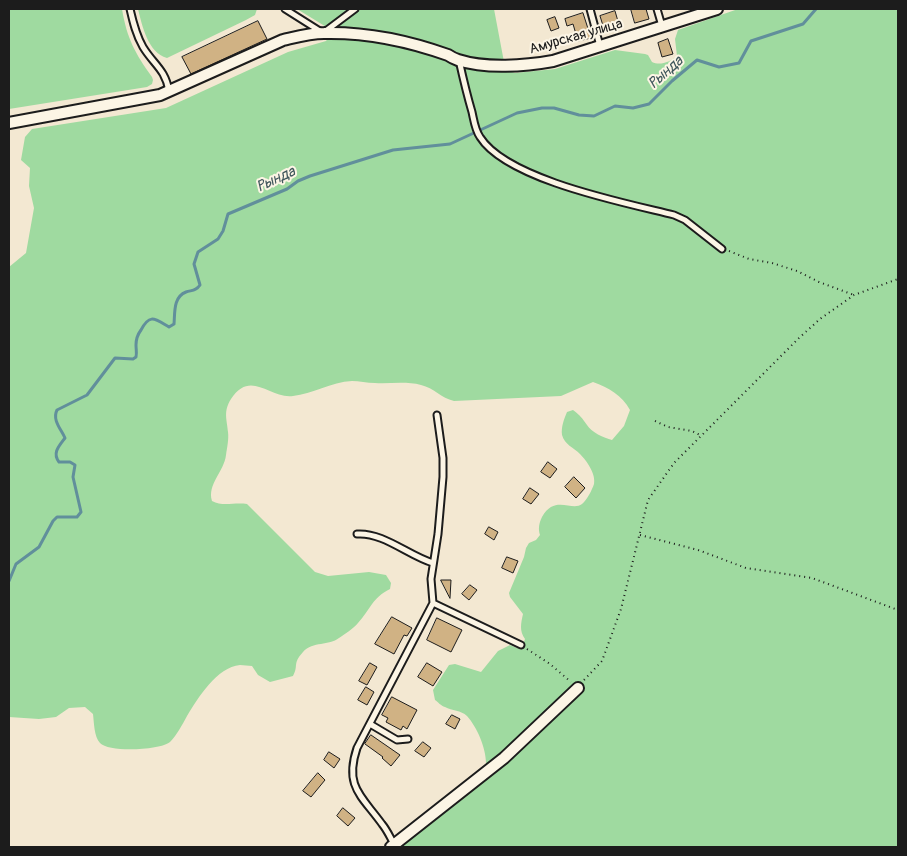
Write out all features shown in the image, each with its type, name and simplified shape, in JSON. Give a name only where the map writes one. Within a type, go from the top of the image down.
[{"type":"street","name":"Амурская улица","points":[[9,123],[169,92],[283,40],[303,35],[323,32],[374,36],[423,48],[459,60],[485,64],[528,65],[553,61],[717,9]]},
{"type":"street","points":[[393,846],[504,758],[578,688]]},
{"type":"lane","points":[[130,9],[136,34],[144,48],[167,78],[169,92]]},
{"type":"lane","points":[[285,9],[323,32],[355,9]]},
{"type":"lane","points":[[590,9],[600,46]]},
{"type":"lane","points":[[657,9],[662,26]]},
{"type":"lane","points":[[459,60],[475,127],[480,138],[492,151],[507,162],[592,196],[674,215],[684,220],[722,249]]},
{"type":"lane","points":[[393,846],[383,824],[359,796],[354,786],[354,757],[432,603],[431,579],[438,534],[443,478],[443,458],[437,415]]},
{"type":"lane","points":[[357,534],[371,535],[407,551],[413,556],[433,563]]},
{"type":"lane","points":[[432,603],[521,645]]},
{"type":"lane","points":[[370,724],[397,740],[408,739]]},
{"type":"path","points":[[722,249],[749,259],[797,271],[854,295]]},
{"type":"path","points":[[521,645],[550,664],[578,688],[602,661],[621,609],[648,500],[674,463],[820,319],[854,295],[898,279]]},
{"type":"path","points":[[655,421],[668,427],[692,430],[702,436]]},
{"type":"path","points":[[639,534],[698,550],[746,568],[812,578],[898,610]]},
{"type":"green space","points":[[9,9],[122,9],[129,37],[136,53],[152,77],[152,84],[147,87],[9,109]]},
{"type":"green space","points":[[138,9],[257,9],[255,15],[246,20],[167,58],[160,55],[151,45]]},
{"type":"green space","points":[[297,9],[494,9],[504,62],[515,73],[555,69],[615,50],[645,54],[648,55],[652,62],[658,64],[665,63],[677,56],[675,39],[678,30],[738,9],[898,9],[898,847],[399,847],[477,785],[482,778],[486,763],[480,738],[474,726],[465,714],[444,706],[435,700],[433,690],[449,665],[455,664],[481,672],[498,651],[510,645],[517,648],[522,647],[525,639],[521,630],[523,614],[509,593],[526,548],[529,543],[536,540],[540,535],[540,522],[547,510],[552,506],[578,506],[582,504],[594,484],[594,476],[588,464],[563,438],[562,426],[567,412],[573,410],[591,430],[612,440],[624,426],[630,410],[623,400],[614,393],[593,382],[561,396],[454,401],[445,398],[426,386],[409,383],[352,381],[293,396],[276,394],[253,386],[246,386],[238,390],[227,408],[228,438],[226,455],[212,489],[212,501],[220,504],[247,504],[315,572],[328,576],[369,572],[386,575],[391,583],[390,589],[375,600],[358,623],[349,631],[331,642],[311,646],[303,652],[298,659],[293,676],[270,682],[258,675],[252,666],[240,665],[224,671],[209,684],[175,736],[165,745],[135,749],[105,746],[100,743],[97,737],[93,714],[85,707],[69,708],[56,717],[39,719],[9,717],[9,267],[26,253],[34,208],[29,186],[30,168],[21,160],[25,137],[32,129],[166,108],[288,52],[326,41],[329,37],[328,28]]},
{"type":"building","points":[[631,9],[646,9],[649,19],[635,23]]},
{"type":"building","points":[[615,11],[620,28],[605,32],[600,16]]},
{"type":"building","points":[[583,13],[591,38],[578,41],[573,24],[567,26],[565,19]]},
{"type":"building","points":[[555,17],[559,28],[551,31],[547,20]]},
{"type":"building","points":[[258,21],[267,39],[191,74],[182,57]]},
{"type":"building","points":[[668,39],[673,54],[662,57],[658,43]]},
{"type":"building","points":[[548,462],[557,469],[550,478],[541,472]]},
{"type":"building","points":[[574,477],[585,488],[576,498],[565,487]]},
{"type":"building","points":[[530,488],[539,494],[531,504],[523,499]]},
{"type":"building","points":[[489,527],[498,532],[494,540],[485,534]]},
{"type":"building","points":[[507,557],[518,561],[513,573],[502,568]]},
{"type":"building","points":[[441,580],[451,580],[450,598]]},
{"type":"building","points":[[470,585],[477,590],[469,600],[462,594]]},
{"type":"building","points":[[392,617],[412,628],[407,636],[404,635],[394,654],[375,644]]},
{"type":"building","points":[[437,618],[462,630],[451,652],[427,640]]},
{"type":"building","points":[[370,663],[377,667],[367,685],[359,681]]},
{"type":"building","points":[[427,663],[442,672],[433,686],[418,677]]},
{"type":"building","points":[[366,687],[374,692],[367,705],[358,700]]},
{"type":"building","points":[[392,697],[417,710],[407,729],[403,726],[401,730],[386,722],[388,718],[382,715]]},
{"type":"building","points":[[452,715],[460,719],[455,729],[446,724]]},
{"type":"building","points":[[371,735],[400,755],[391,766],[383,757],[365,744]]},
{"type":"building","points":[[423,742],[431,748],[424,757],[415,751]]},
{"type":"building","points":[[329,752],[340,759],[334,768],[324,760]]},
{"type":"building","points":[[318,773],[325,780],[311,797],[303,791]]},
{"type":"building","points":[[343,808],[355,818],[348,826],[337,816]]},
{"type":"waterway","name":"Рында","points":[[9,581],[16,564],[39,547],[57,517],[77,517],[81,512],[73,477],[75,465],[70,462],[59,462],[56,456],[57,450],[65,438],[56,421],[57,410],[87,395],[115,358],[133,359],[136,357],[137,337],[147,321],[153,319],[169,327],[174,324],[177,301],[182,294],[200,285],[194,264],[198,252],[218,239],[223,231],[228,214],[287,189],[298,181],[310,176],[393,150],[450,144],[517,113],[542,108],[554,108],[579,115],[594,116],[615,106],[633,108],[649,104],[697,60],[719,67],[739,63],[751,41],[803,24],[816,9]]}]
